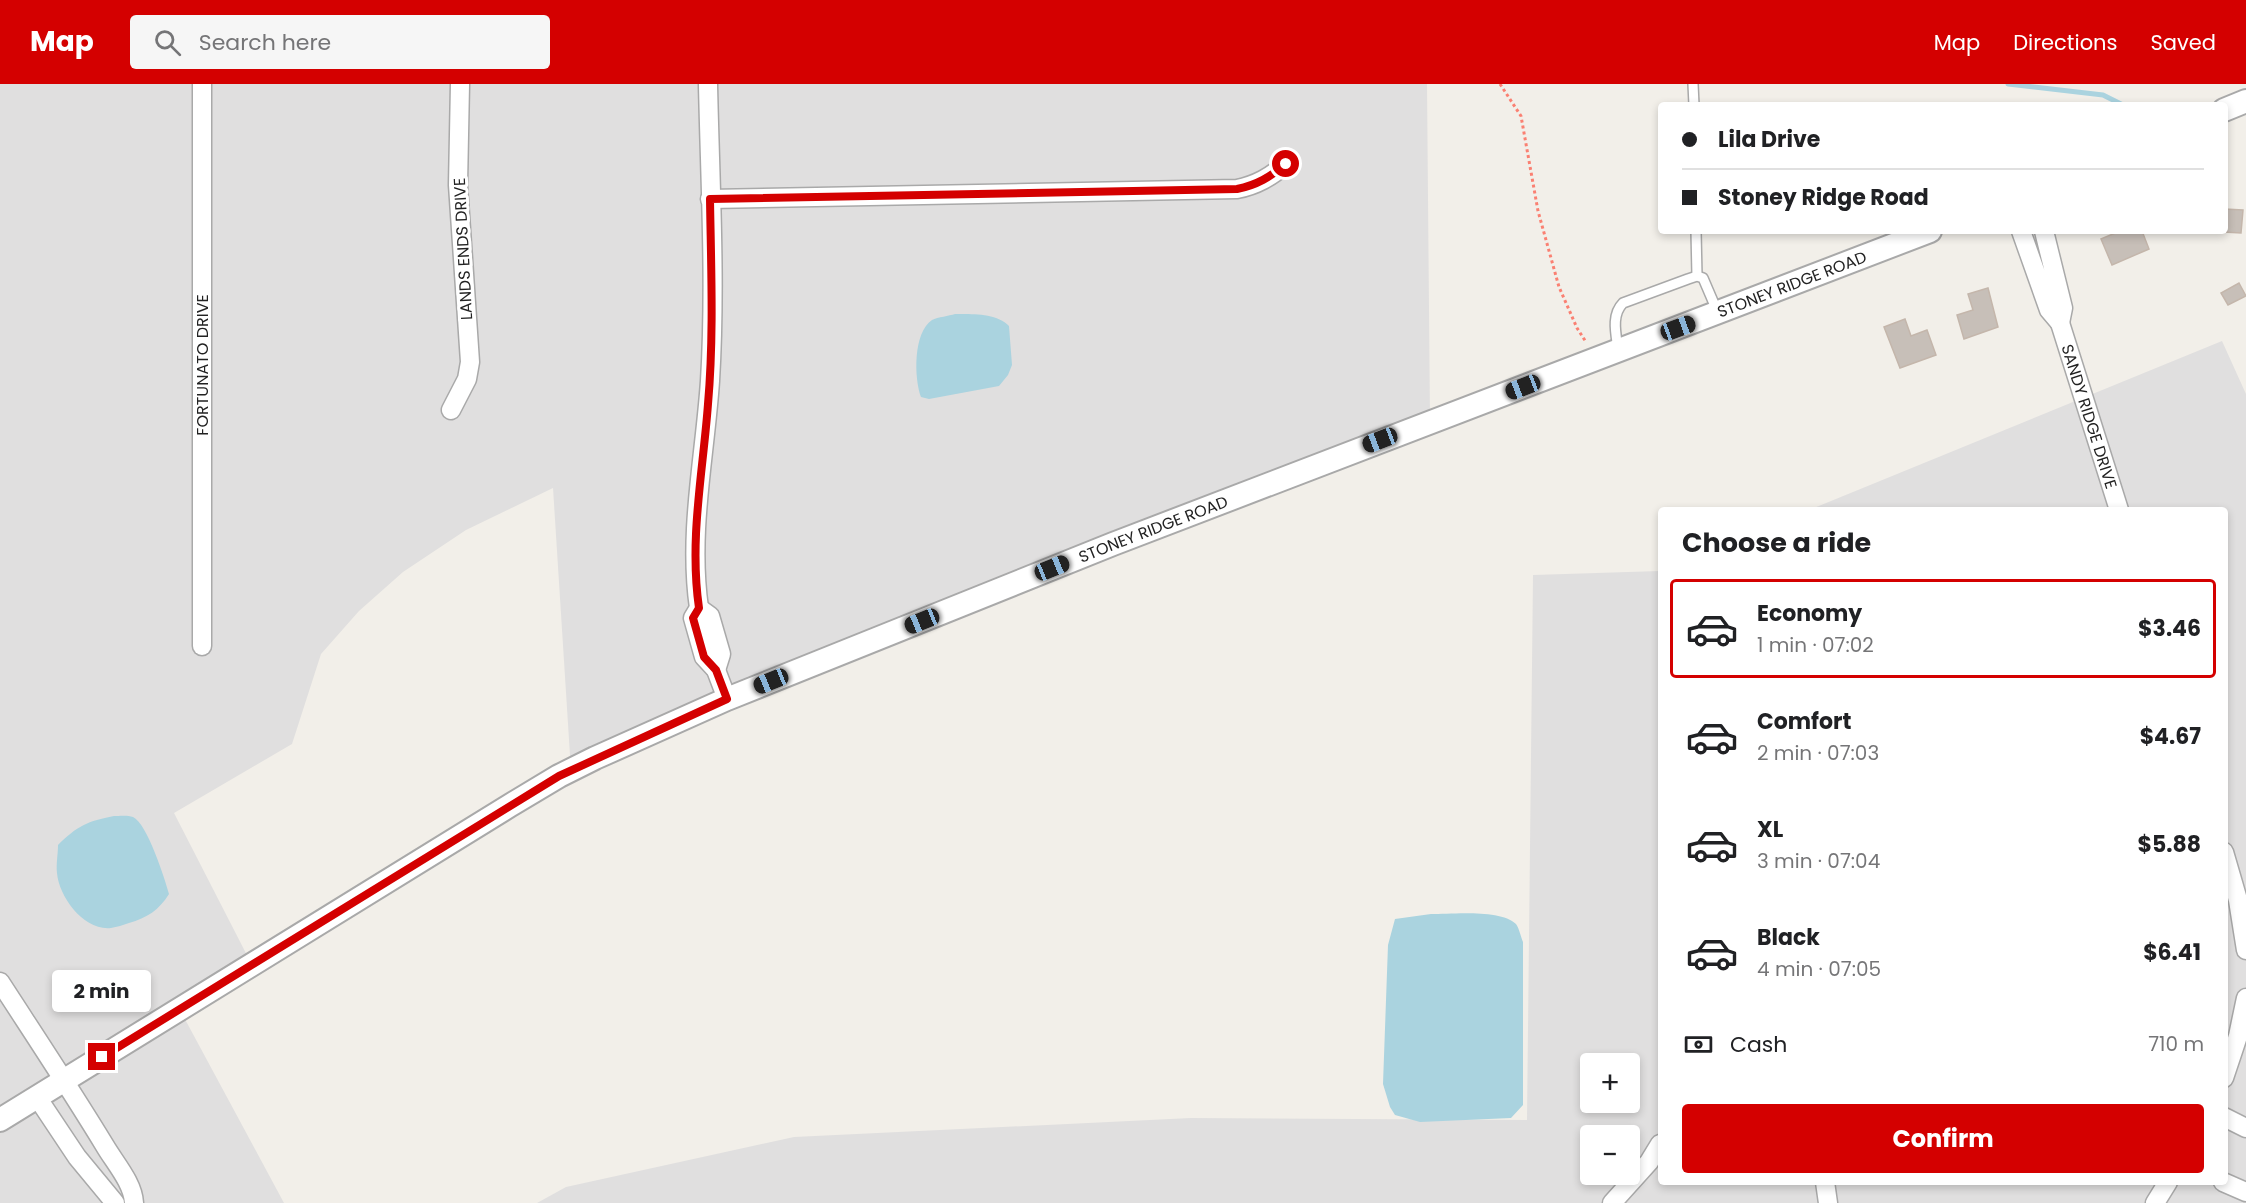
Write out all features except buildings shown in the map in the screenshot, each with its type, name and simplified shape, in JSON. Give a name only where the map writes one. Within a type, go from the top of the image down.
[{"type":"street","name":"FORTUNATO DRIVE","points":[[202,84],[202,646]]},
{"type":"street","name":"LANDS ENDS DRIVE","points":[[452,410],[466,379],[470,362],[458,184],[460,84]]},
{"type":"street","points":[[708,84],[711,355],[695,547],[696,585],[699,608],[710,616],[721,654],[716,670],[727,699]]},
{"type":"street","points":[[2228,108],[2246,101]]},
{"type":"street","points":[[710,199],[1237,189],[1254,186],[1286,164]]},
{"type":"street","name":"STONEY RIDGE ROAD","points":[[0,1120],[559,776],[727,699],[1125,539],[1922,234]]},
{"type":"street","name":"SANDY RIDGE DRIVE","points":[[2022,234],[2049,310],[2060,323],[2118,507]]},
{"type":"street","name":"SANDY RIDGE DRIVE","points":[[2045,234],[2063,308],[2060,323]]},
{"type":"street","points":[[2228,865],[2238,900],[2246,950]]},
{"type":"street","points":[[0,982],[125,1179],[133,1194],[134,1203]]},
{"type":"street","points":[[2228,1066],[2238,1036],[2246,998]]},
{"type":"street","points":[[37,1097],[77,1157],[115,1203]]},
{"type":"street","points":[[2228,1120],[2246,1128]]},
{"type":"street","points":[[1612,1203],[1649,1162],[1658,1147]]},
{"type":"street","points":[[2228,1184],[2246,1192]]},
{"type":"street","points":[[1825,1185],[1828,1203]]},
{"type":"street","points":[[2155,1203],[2166,1185]]},
{"type":"lane","points":[[1693,84],[1694,102]]},
{"type":"lane","points":[[1696,234],[1697,276]]},
{"type":"lane","points":[[1607,355],[1619,307],[1623,303],[1697,276],[1703,278],[1718,313]]},
{"type":"path","points":[[1500,84],[1521,116],[1538,211],[1559,287],[1577,328],[1607,355]]},
{"type":"shaded area","points":[[0,84],[1427,84],[1430,421],[571,771],[553,488],[466,530],[403,572],[359,611],[321,654],[292,744],[174,813],[252,965],[180,1010],[284,1203],[0,1203]]},
{"type":"shaded area","points":[[2222,341],[2246,394],[2246,1203],[537,1203],[566,1187],[794,1137],[1191,1118],[1527,1120],[1533,575],[1658,571],[1658,1185],[2228,1185],[2228,507],[1816,507]]},
{"type":"water","points":[[955,314],[991,316],[1009,326],[1012,365],[1008,375],[999,386],[929,399],[921,397],[916,368],[921,335],[932,320]]},
{"type":"water","points":[[114,816],[131,816],[144,829],[155,852],[169,894],[152,913],[113,928],[91,924],[75,911],[62,892],[57,866],[58,845],[71,833],[83,825]]},
{"type":"water","points":[[1476,913],[1499,916],[1509,919],[1516,924],[1519,930],[1523,942],[1523,1105],[1511,1118],[1420,1122],[1395,1115],[1390,1107],[1383,1084],[1388,945],[1395,919],[1431,914]]},
{"type":"waterway","points":[[2008,84],[2103,95],[2117,102]]},
{"type":"route","points":[[102,1057],[559,776],[727,699],[716,670],[704,657],[693,618],[699,608],[695,573],[695,538],[711,355],[710,199],[1237,189],[1254,186],[1286,164]]}]
